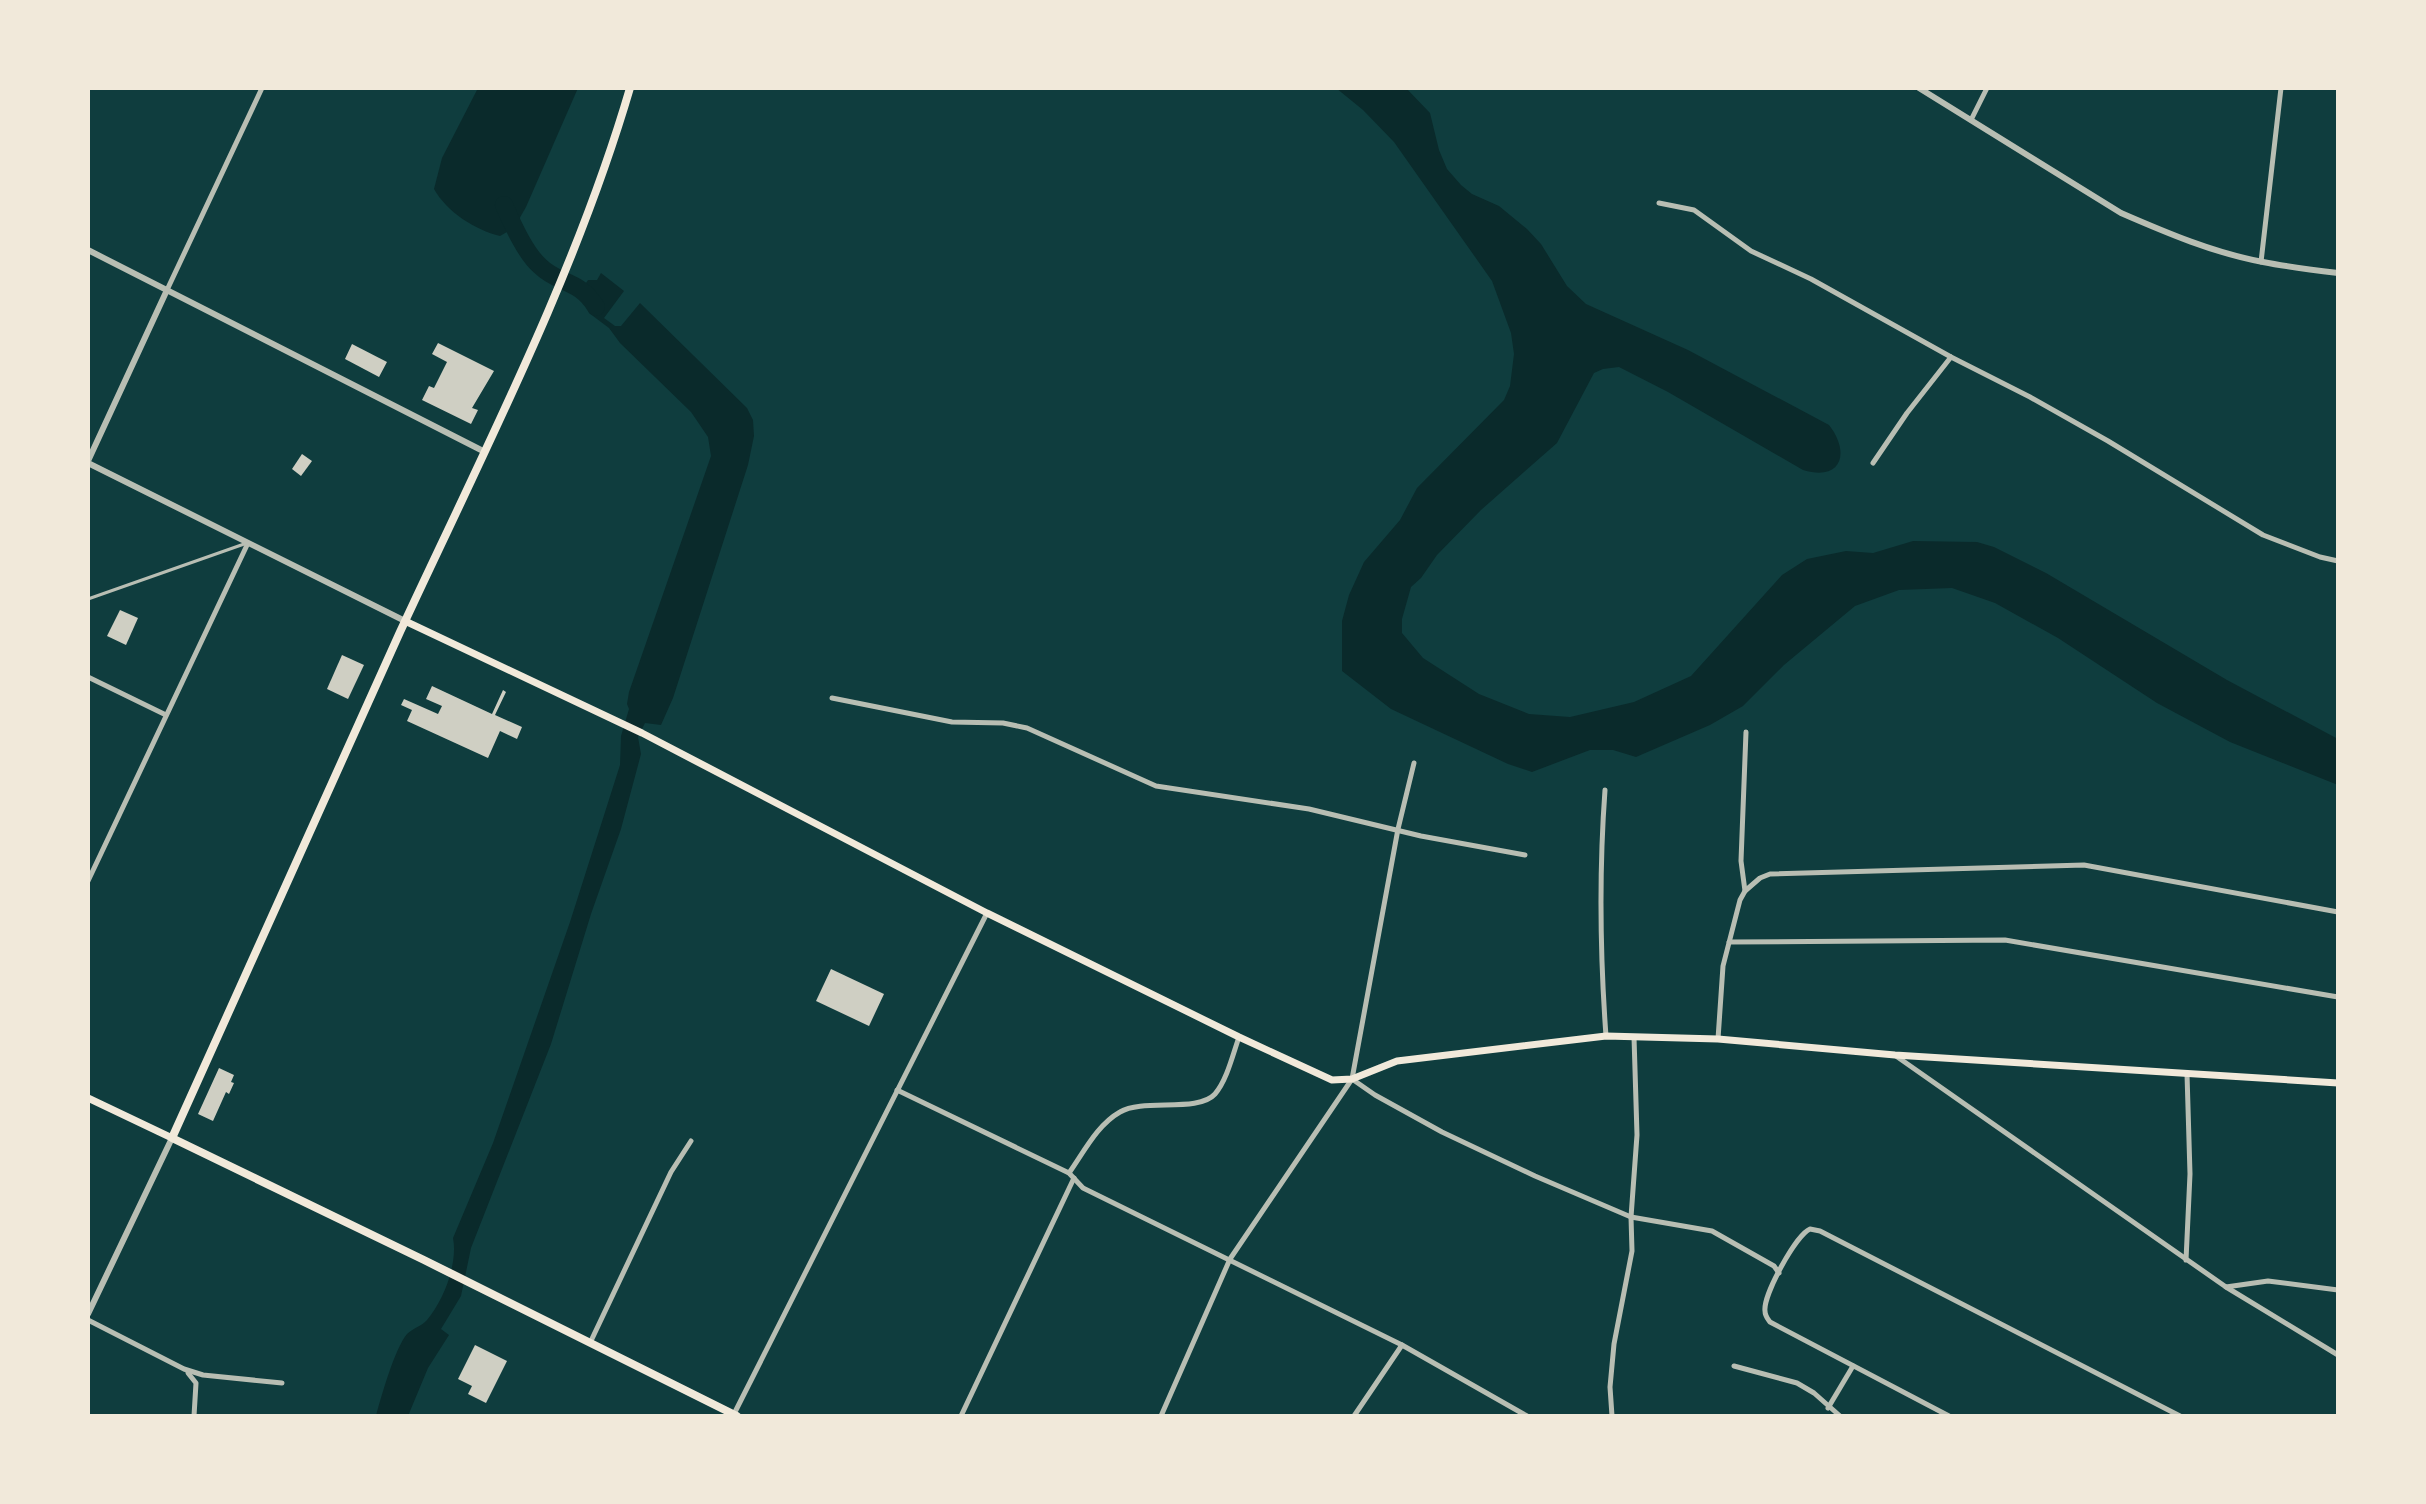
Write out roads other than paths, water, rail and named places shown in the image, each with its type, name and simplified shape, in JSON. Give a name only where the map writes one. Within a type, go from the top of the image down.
[{"type":"highway","points":[[630,88],[620,124],[572,249],[485,452],[405,621],[172,1138],[735,1415]]},
{"type":"main road","points":[[405,621],[642,733],[987,913],[1332,1080],[1352,1079],[1397,1061],[1606,1036],[1718,1039],[1895,1055],[2338,1083]]},
{"type":"main road","points":[[88,1098],[172,1138]]},
{"type":"street","points":[[262,88],[88,462],[405,621]]},
{"type":"street","points":[[1919,88],[2121,213],[2209,248],[2261,262],[2338,273]]},
{"type":"street","points":[[1971,120],[1987,88]]},
{"type":"street","points":[[2261,262],[2281,88]]},
{"type":"street","points":[[1659,203],[1694,210],[1751,251],[1811,279],[2108,441],[2263,535],[2338,561]]},
{"type":"street","points":[[88,250],[485,452]]},
{"type":"street","points":[[1873,463],[1951,357]]},
{"type":"street","points":[[88,599],[248,543]]},
{"type":"street","points":[[88,881],[248,543]]},
{"type":"street","points":[[88,677],[166,716]]},
{"type":"street","points":[[832,698],[952,722],[1003,723],[1027,728],[1156,786],[1309,809],[1421,836],[1525,855]]},
{"type":"street","points":[[1745,891],[1741,861],[1746,732]]},
{"type":"street","points":[[1161,1416],[1230,1259],[1352,1079],[1398,829],[1414,763]]},
{"type":"street","points":[[1605,790],[1600,869],[1600,965],[1606,1036]]},
{"type":"street","points":[[1718,1039],[1723,966],[1745,891],[1752,883],[1770,874],[2084,865],[2338,912]]},
{"type":"street","points":[[735,1415],[987,913]]},
{"type":"street","points":[[1729,942],[2005,940],[2338,997]]},
{"type":"street","points":[[961,1416],[1072,1176],[1102,1126],[1123,1110],[1135,1106],[1202,1101],[1215,1093],[1239,1037]]},
{"type":"street","points":[[1612,1416],[1610,1387],[1614,1344],[1632,1251],[1631,1217],[1637,1135],[1634,1037]]},
{"type":"street","points":[[1895,1055],[2186,1260],[2338,1355]]},
{"type":"street","points":[[2186,1260],[2190,1174],[2187,1073]]},
{"type":"street","points":[[1352,1079],[1442,1132],[1631,1217],[1712,1231],[1774,1266],[1779,1273]]},
{"type":"street","points":[[897,1090],[1072,1176],[1083,1188],[1402,1345],[1527,1416]]},
{"type":"street","points":[[172,1138],[88,1317],[184,1369],[203,1375],[282,1383]]},
{"type":"street","points":[[590,1343],[671,1172],[691,1141]]},
{"type":"street","points":[[1949,1416],[1767,1318],[1766,1302],[1802,1234],[1815,1229],[2180,1416]]},
{"type":"street","points":[[2226,1287],[2268,1281],[2338,1290]]},
{"type":"street","points":[[1354,1416],[1402,1345]]},
{"type":"street","points":[[1734,1366],[1797,1383],[1814,1393],[1840,1416]]},
{"type":"street","points":[[1828,1408],[1853,1366]]},
{"type":"street","points":[[184,1369],[196,1383],[194,1416]]},
{"type":"water","points":[[478,88],[578,88],[526,207],[514,228],[500,236],[462,219],[434,189],[442,158]]},
{"type":"water","points":[[1336,88],[1406,88],[1430,113],[1447,169],[1472,194],[1499,206],[1527,229],[1541,244],[1567,286],[1586,304],[1688,350],[1829,425],[1840,446],[1834,468],[1816,473],[1803,470],[1619,367],[1594,373],[1557,443],[1481,510],[1411,587],[1402,619],[1402,633],[1423,658],[1479,694],[1529,714],[1570,717],[1634,702],[1691,676],[1782,575],[1807,559],[1846,551],[1873,553],[1913,541],[1977,542],[1994,547],[2046,573],[2227,680],[2338,739],[2338,785],[2230,742],[2157,703],[2058,638],[1995,603],[1952,588],[1899,590],[1855,606],[1784,665],[1743,706],[1710,725],[1636,757],[1613,750],[1590,750],[1532,772],[1508,764],[1391,709],[1342,671],[1342,621],[1349,595],[1364,562],[1400,520],[1417,488],[1504,400],[1510,386],[1514,354],[1511,333],[1492,281],[1394,142]]},
{"type":"water","points":[[601,273],[624,291],[604,318],[615,326],[621,326],[640,303],[747,408],[753,420],[754,436],[748,465],[673,698],[661,725],[645,723],[638,737],[641,754],[621,829],[551,1044],[471,1248],[461,1296],[441,1329],[449,1335],[428,1368],[408,1416],[376,1416],[402,1341],[427,1320],[448,1281],[453,1259],[453,1238],[493,1143],[570,922],[620,765],[621,736],[629,709],[629,692],[711,456],[708,437],[691,412],[620,343],[609,328],[589,313],[580,292],[588,280],[597,280]]},
{"type":"waterway","points":[[504,205],[534,260],[547,272],[583,291],[596,307]]}]
